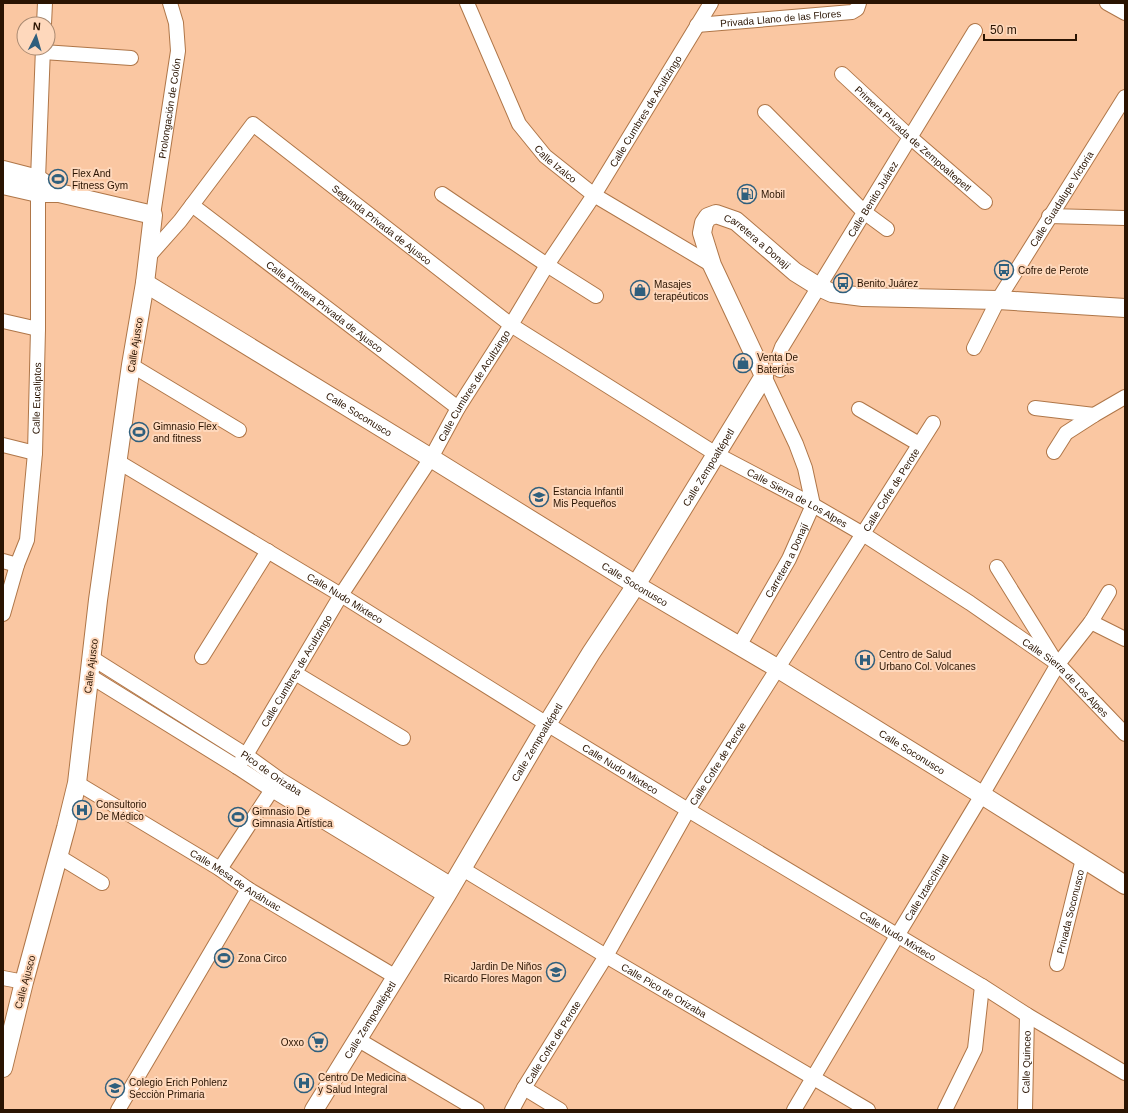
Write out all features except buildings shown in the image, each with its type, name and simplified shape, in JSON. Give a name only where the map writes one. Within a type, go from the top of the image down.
[{"type":"main road","points":[[3,170],[38,186],[58,192],[153,214]]},
{"type":"main road","points":[[3,185],[38,186]]},
{"type":"main road","name":"Calle Ajusco","points":[[3,1068],[24,982],[77,783],[98,600],[131,365],[145,284],[153,214]]},
{"type":"main road","name":"Carretera a Donají","points":[[772,373],[712,266],[702,233],[704,223],[708,217],[716,214],[736,221],[795,272],[832,293],[863,297],[998,300],[1125,308]]},
{"type":"main road","name":"Calle Soconusco","points":[[145,284],[636,585],[777,668],[1125,885]]},
{"type":"main road","name":"Calle Zempoaltépetl","points":[[314,1110],[449,890],[591,652],[636,585],[716,454],[772,373]]},
{"type":"street","points":[[44,16],[45,3]]},
{"type":"street","name":"Prolongación de Colón","points":[[153,214],[178,51],[176,23],[170,3]]},
{"type":"street","name":"Calle Izalco","points":[[467,3],[519,124],[545,156],[594,195],[712,266]]},
{"type":"street","name":"Calle Cumbres de Acultzingo","points":[[237,767],[246,755],[341,595],[431,458],[458,408],[547,265],[594,195],[711,3]]},
{"type":"street","name":"Privada Llano de las Flores","points":[[697,25],[852,12],[857,9],[859,3]]},
{"type":"street","points":[[1107,3],[1125,13]]},
{"type":"street","name":"Calle Benito Juárez","points":[[772,373],[779,359],[780,351],[975,31]]},
{"type":"street","points":[[56,51],[131,58]]},
{"type":"street","name":"Calle Eucaliptos","points":[[3,614],[17,565],[27,540],[35,453],[38,329],[38,186],[43,56]]},
{"type":"street","name":"Primera Privada de Zempoaltepetl","points":[[842,74],[910,137],[985,202]]},
{"type":"street","name":"Calle Guadalupe Victoria","points":[[998,300],[1049,216],[1125,97]]},
{"type":"street","points":[[765,112],[864,212],[887,229]]},
{"type":"street","name":"Segunda Privada de Ajusco","points":[[192,205],[253,124],[511,325]]},
{"type":"street","points":[[442,194],[547,265],[596,296]]},
{"type":"street","points":[[148,258],[192,205]]},
{"type":"street","name":"Calle Primera Privada de Ajusco","points":[[192,205],[458,408]]},
{"type":"street","points":[[1049,216],[1125,218]]},
{"type":"street","points":[[974,348],[998,300]]},
{"type":"street","points":[[3,321],[38,329]]},
{"type":"street","name":"Calle Sierra de Los Alpes","points":[[511,325],[716,454],[813,505],[863,534],[970,603],[1058,664],[1125,734]]},
{"type":"street","points":[[131,365],[239,430]]},
{"type":"street","name":"Carretera a Donají","points":[[739,646],[789,560],[813,505],[805,468],[772,373]]},
{"type":"street","points":[[1054,452],[1066,433],[1125,397]]},
{"type":"street","points":[[1035,408],[1094,415]]},
{"type":"street","points":[[859,409],[919,444]]},
{"type":"street","name":"Calle Cofre de Perote","points":[[512,1110],[524,1088],[606,956],[688,810],[933,422]]},
{"type":"street","points":[[3,445],[35,453]]},
{"type":"street","name":"Calle Nudo Mixteco","points":[[118,461],[341,595],[688,810],[1125,1073]]},
{"type":"street","points":[[202,657],[268,551]]},
{"type":"street","points":[[3,562],[17,565]]},
{"type":"street","points":[[997,567],[1058,664]]},
{"type":"street","name":"Calle Iztaccíhuatl","points":[[794,1110],[982,795],[1058,664],[1091,622],[1109,592]]},
{"type":"street","points":[[1091,622],[1125,639]]},
{"type":"street","name":"Pico de Orizaba","points":[[91,667],[246,755],[276,785]]},
{"type":"street","name":"Pico de Orizaba","points":[[91,667],[237,767],[276,785],[449,890]]},
{"type":"street","points":[[294,673],[403,738]]},
{"type":"street","name":"Calle Mesa de Anáhuac","points":[[77,783],[220,869],[248,889],[396,976]]},
{"type":"street","points":[[220,869],[276,785]]},
{"type":"street","points":[[58,856],[102,883]]},
{"type":"street","name":"Privada Soconusco","points":[[1057,964],[1083,859]]},
{"type":"street","name":"Calle Pico de Orizaba","points":[[462,868],[606,956],[868,1110]]},
{"type":"street","points":[[118,1110],[248,889]]},
{"type":"street","points":[[3,978],[24,982]]},
{"type":"street","points":[[944,1110],[975,1048],[982,986]]},
{"type":"street","name":"Calle Quinceo","points":[[1025,1110],[1027,1015]]},
{"type":"street","points":[[357,1039],[478,1110]]},
{"type":"street","points":[[524,1088],[560,1110]]},
{"type":"place","name":"Flex And Fitness Gym","points":[[58,179]]},
{"type":"place","name":"Mobil","points":[[747,194]]},
{"type":"place","name":"Cofre de Perote","points":[[1004,270]]},
{"type":"place","name":"Benito Juárez","points":[[843,283]]},
{"type":"place","name":"Masajes terapéuticos","points":[[640,290]]},
{"type":"place","name":"Venta De Baterías","points":[[743,363]]},
{"type":"place","name":"Gimnasio Flex and fitness","points":[[139,432]]},
{"type":"place","name":"Estancia Infantil Mis Pequeños","points":[[539,497]]},
{"type":"place","name":"Centro de Salud Urbano Col. Volcanes","points":[[865,660]]},
{"type":"place","name":"Consultorio De Médico","points":[[82,810]]},
{"type":"place","name":"Gimnasio De Gimnasia Artística","points":[[238,817]]},
{"type":"place","name":"Zona Circo","points":[[224,958]]},
{"type":"place","name":"Jardin De Niños Ricardo Flores Magon","points":[[556,972]]},
{"type":"place","name":"Oxxo","points":[[318,1042]]},
{"type":"place","name":"Centro De Medicina y Salud Integral","points":[[304,1083]]},
{"type":"place","name":"Colegio Erich Pohlenz Secciòn Primaria","points":[[115,1088]]}]
